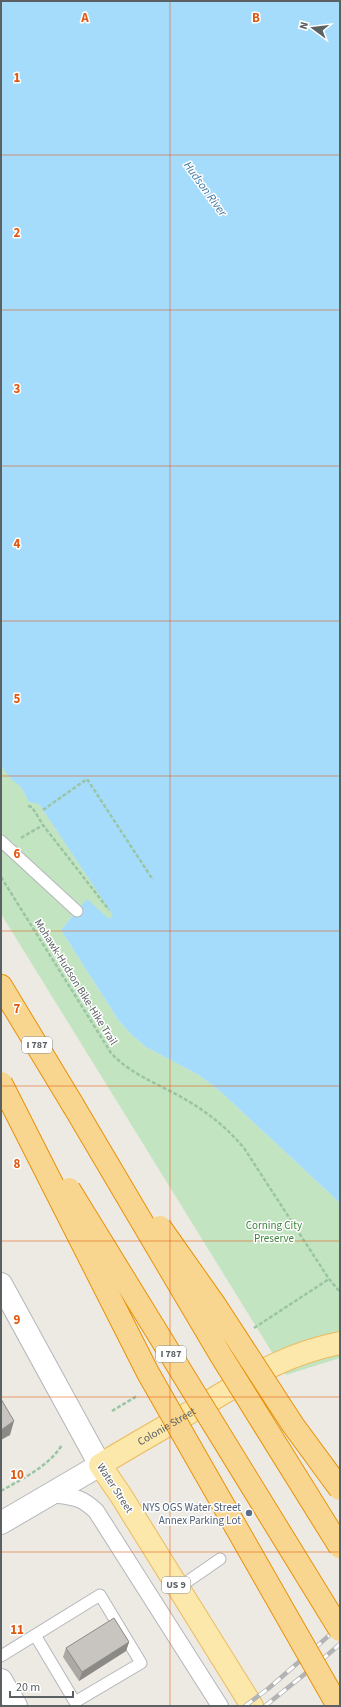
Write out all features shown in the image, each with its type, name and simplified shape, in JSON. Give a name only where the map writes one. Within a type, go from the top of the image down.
[{"type":"highway","name":"I 787","points":[[1,986],[220,1354],[340,1547]]},
{"type":"highway","name":"I 787","points":[[1,1079],[340,1630]]},
{"type":"highway","points":[[1,1083],[148,1373],[338,1706]]},
{"type":"highway","points":[[73,1105],[215,1304],[293,1426],[340,1490]]},
{"type":"main road","name":"Colonie Street","points":[[100,1465],[249,1377],[280,1361],[308,1350],[340,1343]]},
{"type":"main road","name":"Water Street","points":[[100,1465],[120,1494],[252,1706]]},
{"type":"street","name":"Water Street","points":[[1,1284],[100,1465]]},
{"type":"street","name":"Colonie Street","points":[[1,1523],[100,1465]]},
{"type":"street","points":[[52,1494],[78,1497],[88,1503],[96,1511],[220,1706]]},
{"type":"street","points":[[1,1680],[16,1706]]},
{"type":"lane","points":[[4,844],[77,911]]},
{"type":"lane","points":[[178,1588],[220,1560]]},
{"type":"lane","points":[[1,1656],[35,1635],[100,1595],[141,1663],[75,1702],[35,1635]]},
{"type":"path","points":[[44,810],[87,779],[152,880]]},
{"type":"path","points":[[28,806],[32,807],[43,825],[109,910]]},
{"type":"path","points":[[4,844],[43,825]]},
{"type":"path","name":"Mohawk-Hudson Bike-Hike Trail","points":[[1,877],[110,1053],[131,1071],[188,1101],[230,1132],[244,1148],[329,1279],[340,1292]]},
{"type":"path","points":[[1,1491],[48,1463],[56,1455],[62,1445]]},
{"type":"green space","name":"Corning City Preserve","points":[[1,766],[21,787],[25,795],[39,804],[114,915],[109,920],[77,911],[61,930],[119,1021],[146,1047],[199,1075],[221,1092],[340,1203],[340,1358],[286,1375],[1,914]]},
{"type":"water","name":"Hudson River","points":[[1,1],[340,1],[340,1203],[221,1092],[199,1075],[146,1047],[119,1021],[61,930],[87,899],[109,919],[113,915],[39,804],[29,802],[21,787],[11,779],[1,766]]},
{"type":"building","points":[[1,1399],[14,1421],[1,1430]]},
{"type":"building","points":[[114,1618],[129,1642],[82,1672],[66,1648]]},
{"type":"railway","points":[[245,1706],[269,1688],[340,1626]]},
{"type":"railway","points":[[265,1706],[340,1644]]},
{"type":"place","name":"NYS OGS Water Street Annex Parking Lot","points":[[249,1513]]}]
